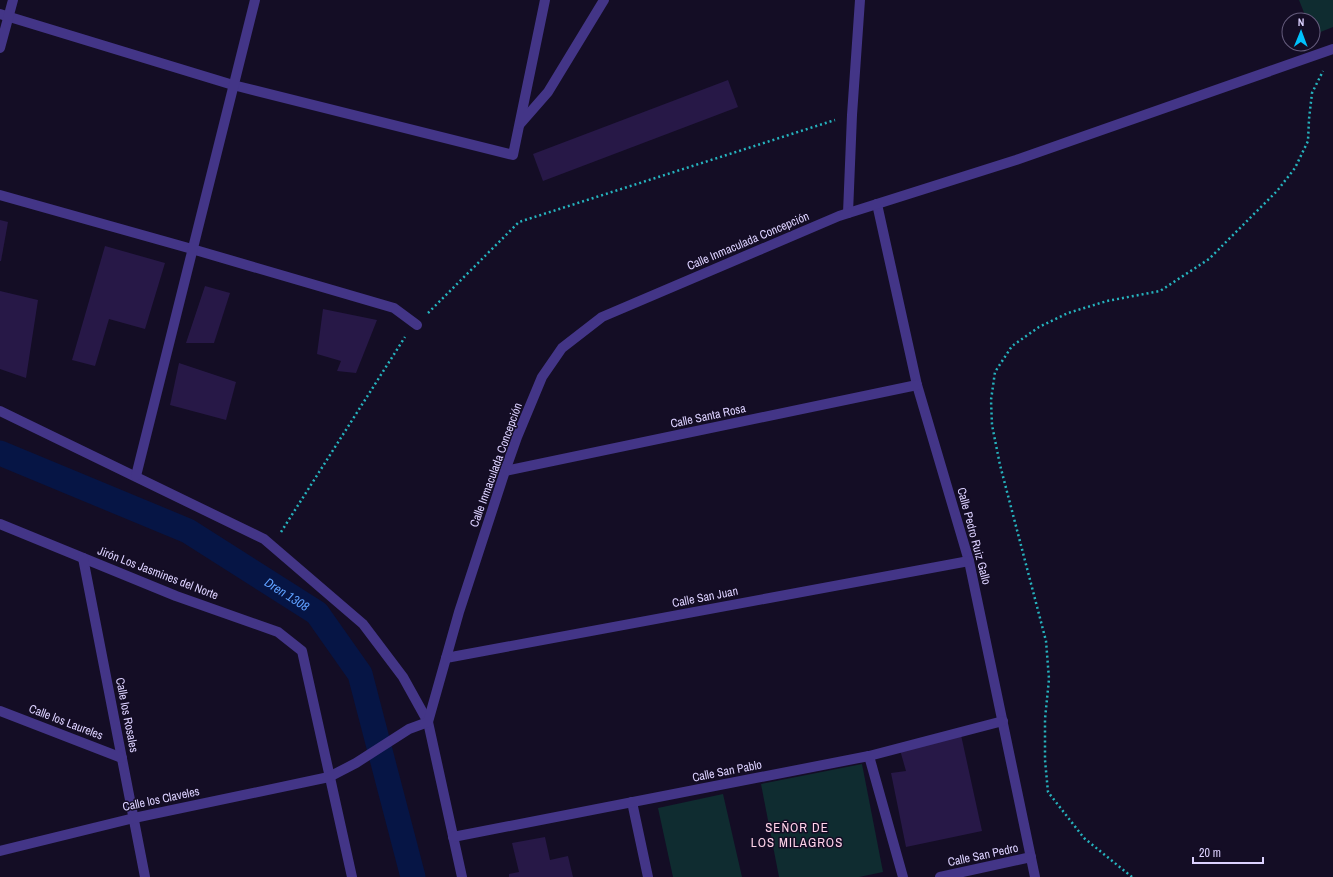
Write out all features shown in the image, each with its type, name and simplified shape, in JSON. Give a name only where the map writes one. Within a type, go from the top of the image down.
[{"type":"street","points":[[0,48],[4,15],[13,0]]},
{"type":"street","points":[[136,476],[254,0]]},
{"type":"street","points":[[4,15],[233,85],[513,155],[545,0]]},
{"type":"street","points":[[520,124],[548,92],[604,0]]},
{"type":"street","points":[[848,213],[852,115],[860,0]]},
{"type":"street","name":"Calle Inmaculada Concepción","points":[[428,722],[459,612],[505,471],[517,437],[542,377],[562,348],[602,317],[839,216],[1016,160],[1333,49]]},
{"type":"street","points":[[0,196],[192,249],[394,308],[417,325]]},
{"type":"street","name":"Calle Pedro Ruiz Gallo","points":[[877,204],[917,385],[969,561],[1035,877]]},
{"type":"street","name":"Calle Santa Rosa","points":[[505,471],[917,385]]},
{"type":"street","points":[[0,411],[264,539],[362,624],[403,677],[428,722],[462,877]]},
{"type":"street","name":"Jirón Los Jasmines del Norte","points":[[0,524],[176,596],[278,632],[302,652],[330,777]]},
{"type":"street","name":"Calle los Rosales","points":[[84,558],[145,877]]},
{"type":"street","name":"Calle San Juan","points":[[446,658],[969,561]]},
{"type":"street","name":"Calle los Laureles","points":[[0,712],[122,758]]},
{"type":"street","name":"Calle San Pablo","points":[[453,837],[869,756],[1003,721]]},
{"type":"street","name":"Calle los Claveles","points":[[0,851],[134,818],[330,777],[356,763],[409,729],[428,722]]},
{"type":"street","points":[[869,756],[903,877]]},
{"type":"street","points":[[330,777],[352,877]]},
{"type":"street","points":[[632,802],[648,877]]},
{"type":"street","name":"Calle San Pedro","points":[[940,877],[1031,858]]},
{"type":"path","points":[[1132,877],[1084,838],[1048,792],[1045,760],[1045,719],[1049,679],[1046,641],[1000,465],[992,425],[991,400],[995,372],[1012,346],[1039,327],[1068,313],[1107,301],[1160,291],[1209,258],[1277,191],[1295,168],[1308,141],[1312,93],[1325,68]]},
{"type":"path","points":[[272,546],[405,336],[519,222],[852,115]]},
{"type":"green space","points":[[1299,0],[1333,0],[1333,27],[1321,32],[1321,12],[1304,12]]},
{"type":"green space","points":[[862,764],[883,872],[859,877],[779,877],[761,784]]},
{"type":"green space","points":[[723,794],[742,877],[673,877],[658,808]]},
{"type":"building","points":[[728,80],[738,107],[543,181],[533,154]]},
{"type":"building","points":[[0,220],[8,222],[1,261],[0,261]]},
{"type":"building","points":[[105,246],[165,263],[145,329],[109,319],[95,366],[72,360]]},
{"type":"building","points":[[205,286],[230,293],[214,343],[186,343]]},
{"type":"building","points":[[0,291],[38,300],[26,378],[0,369]]},
{"type":"building","points":[[323,309],[377,320],[356,373],[337,371],[341,361],[317,354]]},
{"type":"building","points":[[179,363],[236,382],[226,420],[170,405]]},
{"type":"building","points":[[961,735],[982,831],[906,847],[891,773],[906,771],[900,750]]},
{"type":"building","points":[[545,837],[550,860],[568,856],[573,877],[509,877],[509,874],[519,872],[512,843]]},
{"type":"waterway","name":"Dren 1308","points":[[0,453],[188,531],[317,613],[360,674],[413,877]]},
{"type":"district","name":"SEÑOR DE LOS MILAGROS","points":[[797,834]]}]
